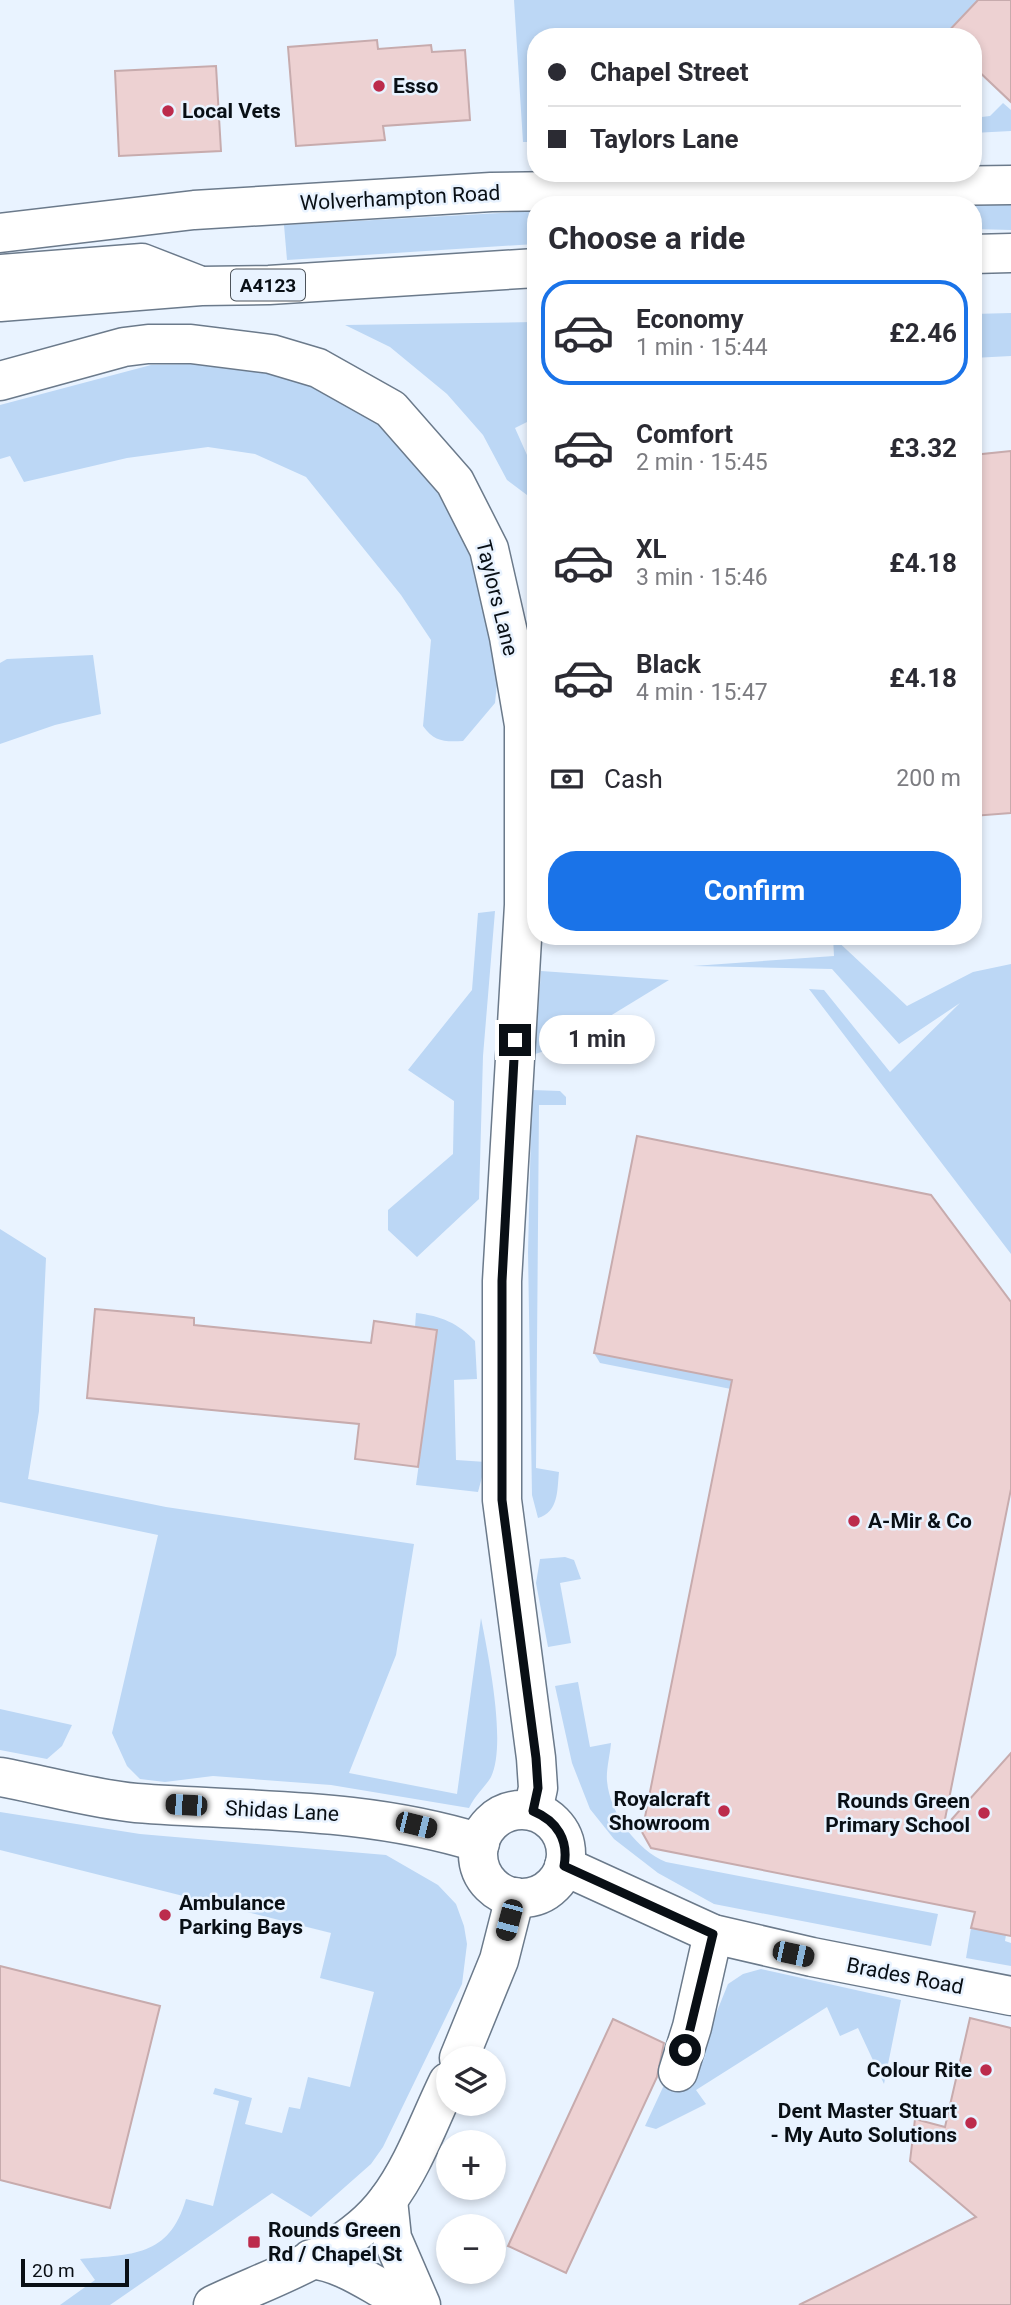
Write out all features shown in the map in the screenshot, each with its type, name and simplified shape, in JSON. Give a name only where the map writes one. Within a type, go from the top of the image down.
[{"type":"main road","name":"Wolverhampton Road","points":[[0,233],[194,209],[491,192],[1011,185]]},
{"type":"main road","points":[[982,254],[1011,253]]},
{"type":"main road","points":[[0,274],[142,263],[201,286]]},
{"type":"main road","name":"A4123","points":[[0,302],[201,286],[270,285],[527,269]]},
{"type":"main road","name":"Taylors Lane","points":[[0,381],[124,347],[148,344],[191,344],[271,354],[308,365],[391,409],[455,482],[489,549],[509,637],[524,725],[524,905],[502,1281],[502,1500],[536,1758],[538,1788],[533,1811]]},
{"type":"main road","name":"Shidas Lane","points":[[0,1777],[133,1802],[355,1815],[416,1825],[480,1843]]},
{"type":"main road","points":[[515,1810],[533,1811],[552,1822],[561,1833],[565,1846],[564,1866],[548,1889],[537,1895],[515,1897],[500,1892],[488,1882],[481,1868],[480,1843],[485,1830],[498,1817],[515,1810]]},
{"type":"main road","name":"Brades Road","points":[[564,1866],[713,1934],[778,1950],[1011,1996]]},
{"type":"main road","points":[[464,2046],[499,1960],[515,1897]]},
{"type":"main road","points":[[678,2072],[692,2027],[713,1934]]},
{"type":"main road","points":[[213,2305],[311,2259],[371,2220],[388,2200],[436,2106]]},
{"type":"main road","points":[[388,2200],[392,2238],[421,2305]]},
{"type":"main road","points":[[311,2259],[346,2267],[393,2297],[415,2305]]},
{"type":"shaded area","points":[[514,0],[979,0],[956,28],[527,28],[527,142],[523,142]]},
{"type":"shaded area","points":[[1003,103],[1011,110],[1011,131],[982,133],[982,117],[990,116]]},
{"type":"shaded area","points":[[1011,203],[1011,230],[982,229],[982,205]]},
{"type":"shaded area","points":[[527,211],[527,245],[287,260],[284,225]]},
{"type":"shaded area","points":[[1011,313],[1011,356],[982,358],[982,314]]},
{"type":"shaded area","points":[[527,322],[527,422],[515,428],[527,455],[527,495],[507,480],[483,435],[447,394],[390,347],[345,325]]},
{"type":"shaded area","points":[[200,364],[298,377],[382,421],[436,483],[463,527],[498,674],[495,703],[463,741],[440,740],[423,726],[431,640],[401,595],[306,477],[255,454],[208,447],[127,458],[24,482],[10,456],[0,459],[0,405],[151,365]]},
{"type":"shaded area","points":[[93,655],[101,714],[55,725],[0,744],[0,663],[7,659]]},
{"type":"shaded area","points":[[495,911],[483,1056],[479,1199],[417,1257],[388,1230],[388,1210],[453,1154],[454,1101],[408,1070],[472,990],[478,913]]},
{"type":"shaded area","points":[[833,945],[842,945],[907,1006],[973,972],[1011,964],[1011,1254],[809,989],[824,990],[890,1072],[960,1003],[899,1044],[832,969],[693,966],[834,956]]},
{"type":"shaded area","points":[[541,971],[669,980],[561,1046],[535,1054]]},
{"type":"shaded area","points":[[532,1090],[560,1091],[566,1097],[566,1105],[539,1105],[536,1468],[559,1472],[553,1506],[538,1518],[532,1495],[528,1252]]},
{"type":"shaded area","points":[[0,1229],[46,1258],[39,1411],[28,1479],[166,1507],[414,1544],[396,1655],[349,1773],[457,1794],[481,1618],[495,1699],[497,1743],[491,1777],[469,1808],[331,1785],[213,1776],[165,1782],[140,1779],[127,1766],[112,1733],[158,1535],[0,1502]]},
{"type":"shaded area","points":[[416,1313],[448,1321],[475,1341],[477,1379],[454,1380],[456,1460],[486,1462],[478,1492],[416,1485],[437,1330],[415,1327]]},
{"type":"shaded area","points":[[594,1353],[732,1380],[731,1389],[600,1363]]},
{"type":"shaded area","points":[[565,1557],[574,1560],[581,1579],[560,1583],[571,1643],[548,1647],[536,1583],[540,1559]]},
{"type":"shaded area","points":[[578,1682],[590,1747],[611,1743],[607,1781],[613,1806],[635,1840],[645,1849],[666,1862],[938,1914],[931,1946],[714,1904],[658,1873],[614,1839],[590,1809],[572,1763],[555,1686]]},
{"type":"shaded area","points":[[0,1709],[72,1725],[62,1746],[47,1759],[0,1750]]},
{"type":"shaded area","points":[[0,1812],[140,1834],[386,1855],[438,1885],[456,1904],[464,1926],[467,1944],[462,1984],[383,2147],[371,2164],[311,2217],[272,2193],[110,2305],[60,2305],[95,2280],[80,2259],[131,2253],[158,2243],[179,2218],[186,2199],[213,2206],[239,2101],[213,2094],[215,2088],[252,2098],[245,2124],[282,2133],[289,2107],[300,2109],[308,2077],[350,2087],[374,1992],[320,1978],[331,1933],[0,1850]]},
{"type":"shaded area","points":[[971,1928],[1006,1935],[1005,1941],[1011,1943],[1011,1966],[966,1958]]},
{"type":"shaded area","points":[[761,1969],[901,2000],[884,2084],[858,2028],[840,2036],[827,2007],[696,2090],[706,2104],[656,2129],[645,2126],[664,2085],[686,2088],[728,1984],[743,1974]]},
{"type":"building","points":[[978,0],[1011,0],[1011,102],[982,75],[982,28],[952,28]]},
{"type":"building","name":"Esso","points":[[377,40],[378,49],[431,45],[432,52],[465,50],[470,120],[383,126],[385,140],[296,146],[288,47]]},
{"type":"building","name":"Local Vets","points":[[216,66],[221,151],[119,156],[115,71]]},
{"type":"building","points":[[1011,451],[1011,813],[982,815],[982,454]]},
{"type":"building","name":"A-Mir & Co","points":[[637,1136],[931,1195],[1011,1302],[1011,1489],[943,1829],[1011,1753],[1011,1936],[971,1928],[975,1912],[651,1848],[642,1832],[732,1380],[594,1353]]},
{"type":"building","points":[[95,1309],[194,1318],[194,1325],[371,1343],[374,1321],[437,1330],[418,1467],[355,1459],[359,1424],[87,1398]]},
{"type":"building","points":[[0,1966],[160,2006],[110,2208],[0,2180]]},
{"type":"building","points":[[970,2018],[1011,2028],[1011,2305],[799,2305],[976,2217],[910,2161],[915,2119],[945,2127]]},
{"type":"building","points":[[613,2019],[664,2043],[657,2077],[566,2273],[508,2246]]},
{"type":"place","name":"Esso","points":[[379,86]]},
{"type":"place","name":"Local Vets","points":[[168,111]]},
{"type":"place","name":"A-Mir & Co","points":[[854,1521]]},
{"type":"place","name":"Royalcraft Showroom","points":[[724,1811]]},
{"type":"place","name":"Rounds Green Primary School","points":[[984,1813]]},
{"type":"place","name":"Ambulance Parking Bays","points":[[165,1915]]},
{"type":"place","name":"Colour Rite","points":[[986,2070]]},
{"type":"place","name":"Dent Master Stuart - My Auto Solutions","points":[[971,2123]]},
{"type":"place","name":"Rounds Green Rd / Chapel St","points":[[254,2242]]},
{"type":"route","points":[[515,1040],[502,1281],[502,1500],[536,1758],[538,1788],[533,1811],[544,1815],[561,1833],[566,1856],[564,1866],[713,1934],[685,2050]]}]
